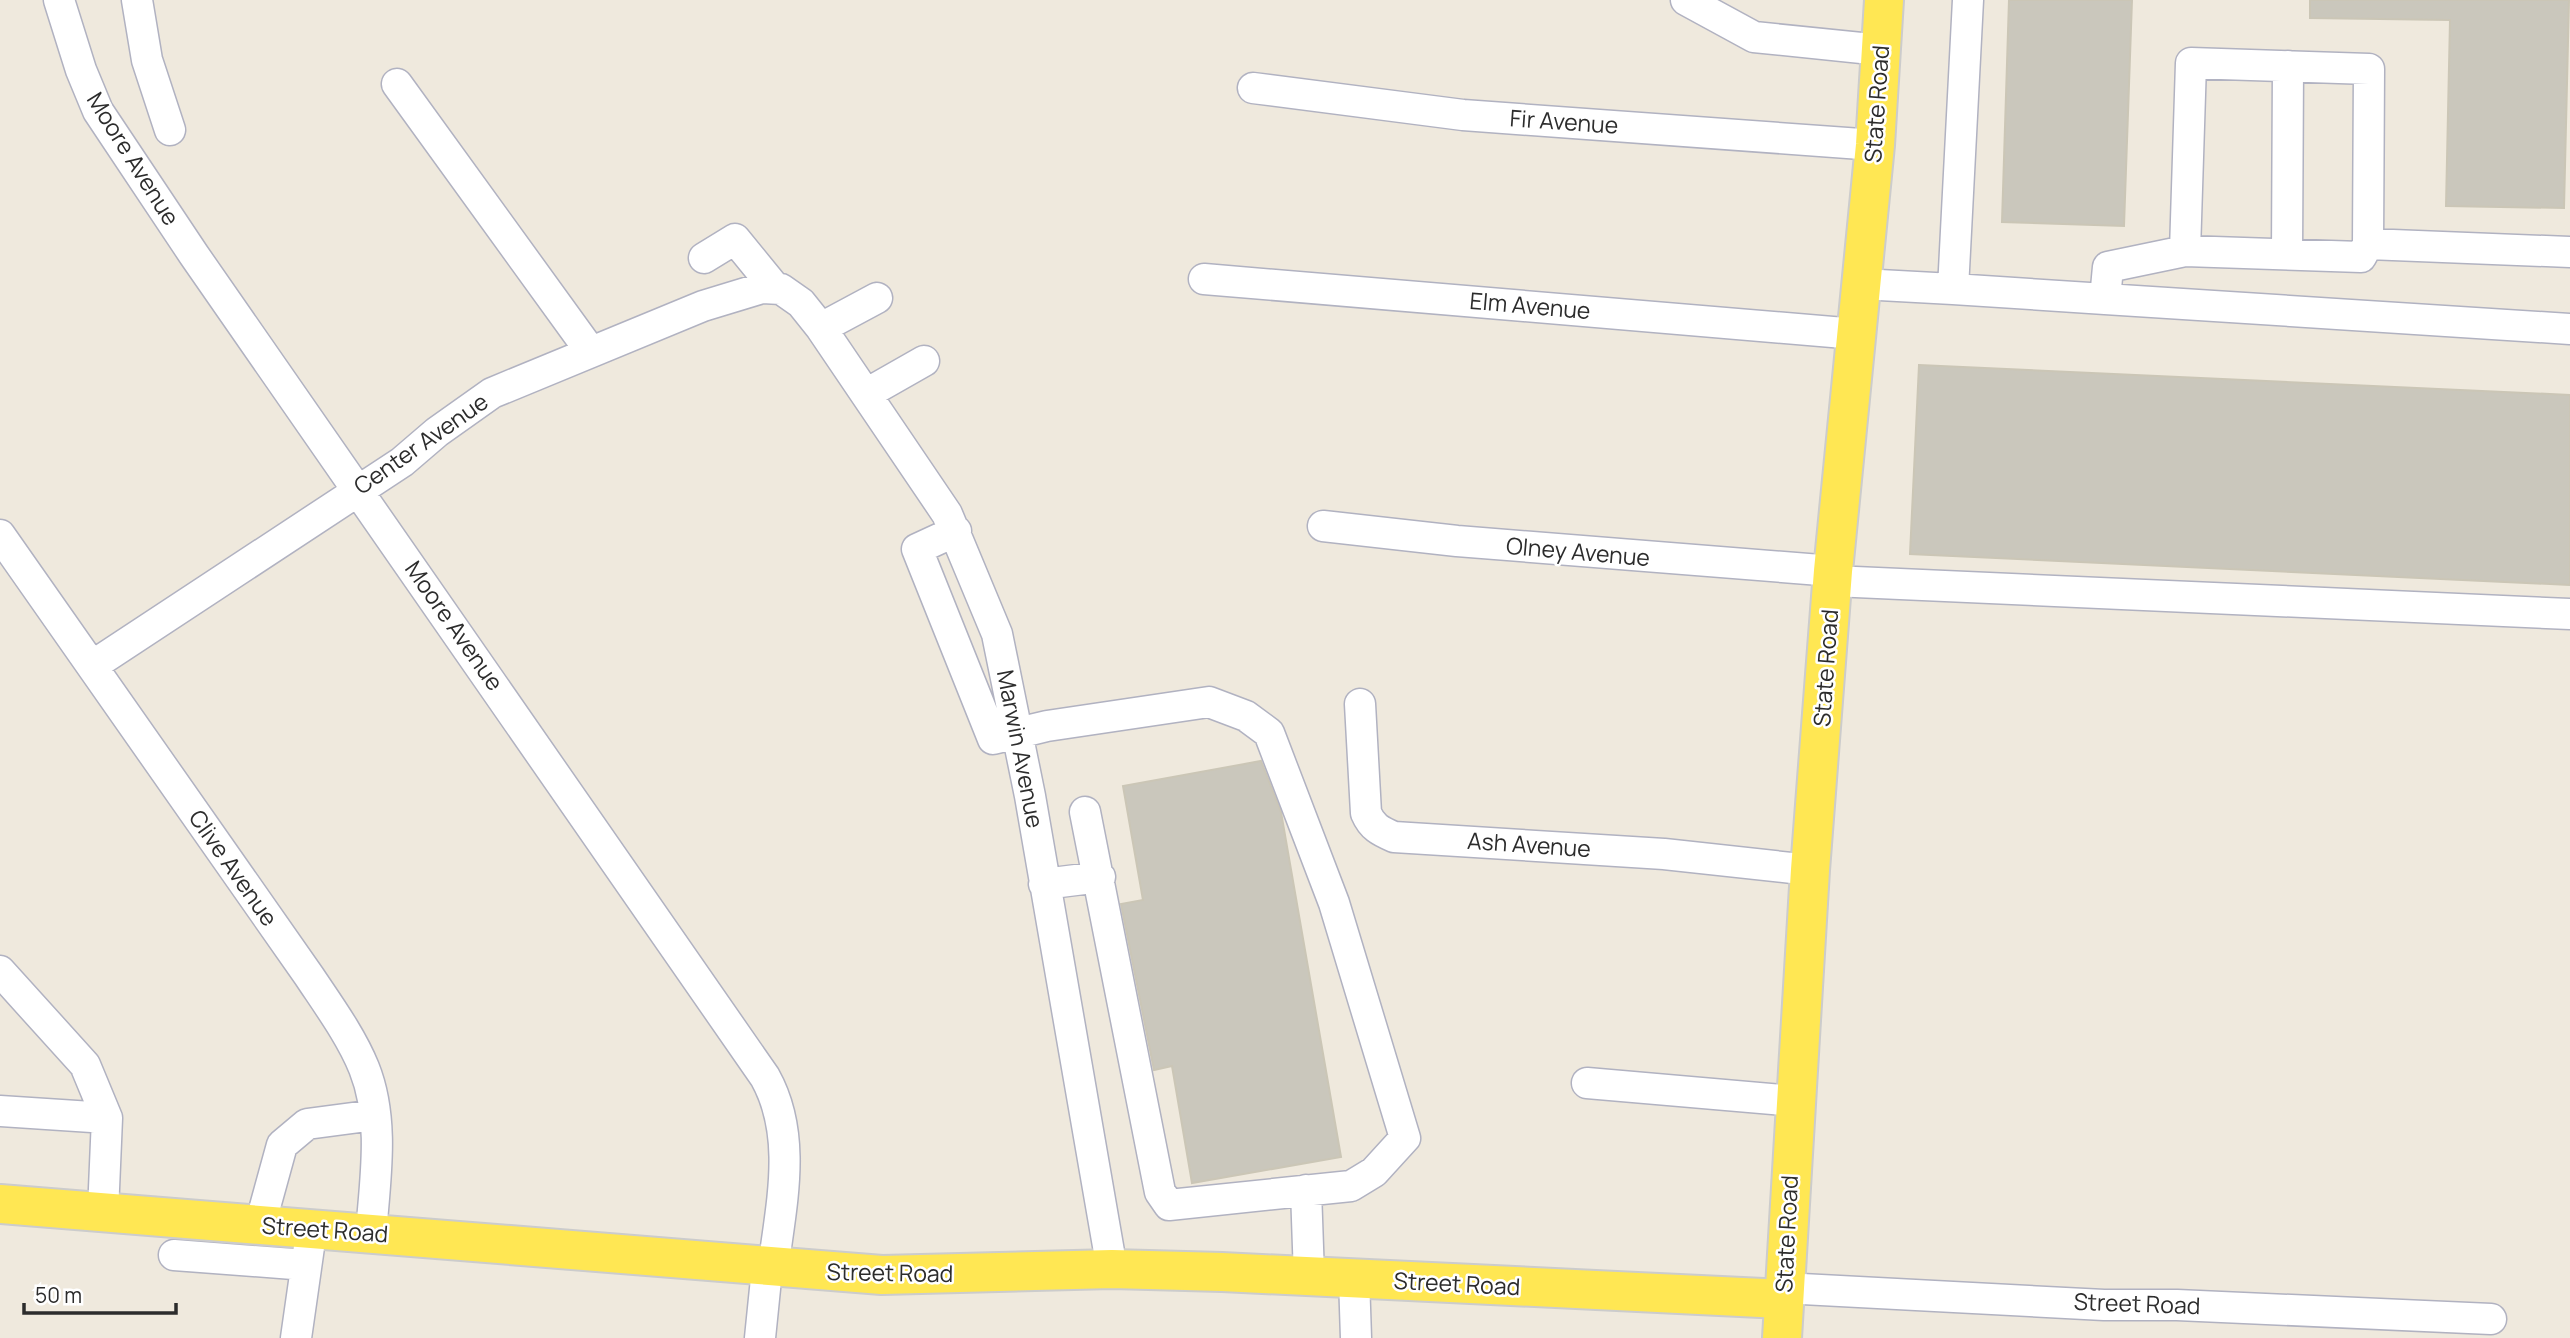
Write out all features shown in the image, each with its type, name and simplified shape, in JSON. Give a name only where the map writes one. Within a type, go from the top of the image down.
[{"type":"main road","name":"State Road","points":[[1782,1338],[1810,870],[1833,576],[1875,145],[1884,0]]},
{"type":"main road","name":"Street Road","points":[[0,1204],[260,1225],[309,1247],[371,1233],[770,1269],[922,1276],[1112,1269],[1783,1293]]},
{"type":"street","name":"Moore Avenue","points":[[59,0],[80,70],[98,111],[357,489],[498,688],[772,1090],[782,1118],[786,1146],[760,1338]]},
{"type":"street","points":[[137,0],[147,60],[170,130]]},
{"type":"street","points":[[1686,0],[1754,37],[1881,50]]},
{"type":"street","points":[[1953,289],[1968,0]]},
{"type":"street","points":[[2105,299],[2108,267],[2185,251],[2361,257],[2368,244],[2369,68],[2191,63],[2185,251]]},
{"type":"street","points":[[2287,254],[2288,66]]},
{"type":"street","points":[[397,84],[591,352]]},
{"type":"street","name":"Fir Avenue","points":[[1253,88],[1463,115],[1875,145]]},
{"type":"street","name":"Marwin Avenue","points":[[704,258],[735,239],[778,288],[801,303],[934,493],[956,531],[997,634],[1112,1269]]},
{"type":"street","points":[[2368,244],[2570,252]]},
{"type":"street","name":"Elm Avenue","points":[[1204,279],[1856,334]]},
{"type":"street","points":[[1861,284],[2570,329]]},
{"type":"street","name":"Center Avenue","points":[[92,666],[357,489],[402,463],[437,432],[492,393],[703,306],[762,288],[778,288]]},
{"type":"street","points":[[821,328],[877,298]]},
{"type":"street","points":[[866,394],[924,361]]},
{"type":"street","name":"Olney Avenue","points":[[1323,526],[1833,576],[2570,614]]},
{"type":"street","points":[[956,531],[917,549],[993,739],[1015,732],[1209,702],[1246,716],[1269,733],[1334,903],[1405,1138],[1374,1172],[1351,1186],[1169,1205],[1160,1192],[1100,877],[1085,812]]},
{"type":"street","name":"Clive Avenue","points":[[0,535],[340,1022],[365,1069],[378,1144],[371,1233]]},
{"type":"street","name":"Ash Avenue","points":[[1360,704],[1367,813],[1370,823],[1379,831],[1394,837],[1664,854],[1810,870]]},
{"type":"street","points":[[1044,884],[1100,877]]},
{"type":"street","points":[[0,971],[85,1065],[107,1118],[103,1212]]},
{"type":"street","points":[[1587,1083],[1795,1101]]},
{"type":"street","points":[[0,1111],[107,1118]]},
{"type":"street","points":[[260,1225],[282,1145],[307,1124],[375,1115]]},
{"type":"street","points":[[1306,1190],[1309,1276]]},
{"type":"street","points":[[174,1255],[309,1247],[296,1338]]},
{"type":"street","points":[[1354,1279],[1356,1338]]},
{"type":"street","name":"Street Road","points":[[1783,1293],[2104,1305],[2177,1305],[2491,1319]]},
{"type":"building","points":[[2009,0],[2132,0],[2124,226],[2002,222]]},
{"type":"building","points":[[2310,0],[2569,0],[2564,208],[2446,206],[2450,20],[2310,18]]},
{"type":"building","points":[[1919,365],[2570,395],[2570,585],[1910,554]]},
{"type":"building","points":[[1261,761],[1281,812],[1341,1157],[1192,1183],[1172,1066],[1154,1070],[1121,904],[1143,900],[1123,786]]}]
